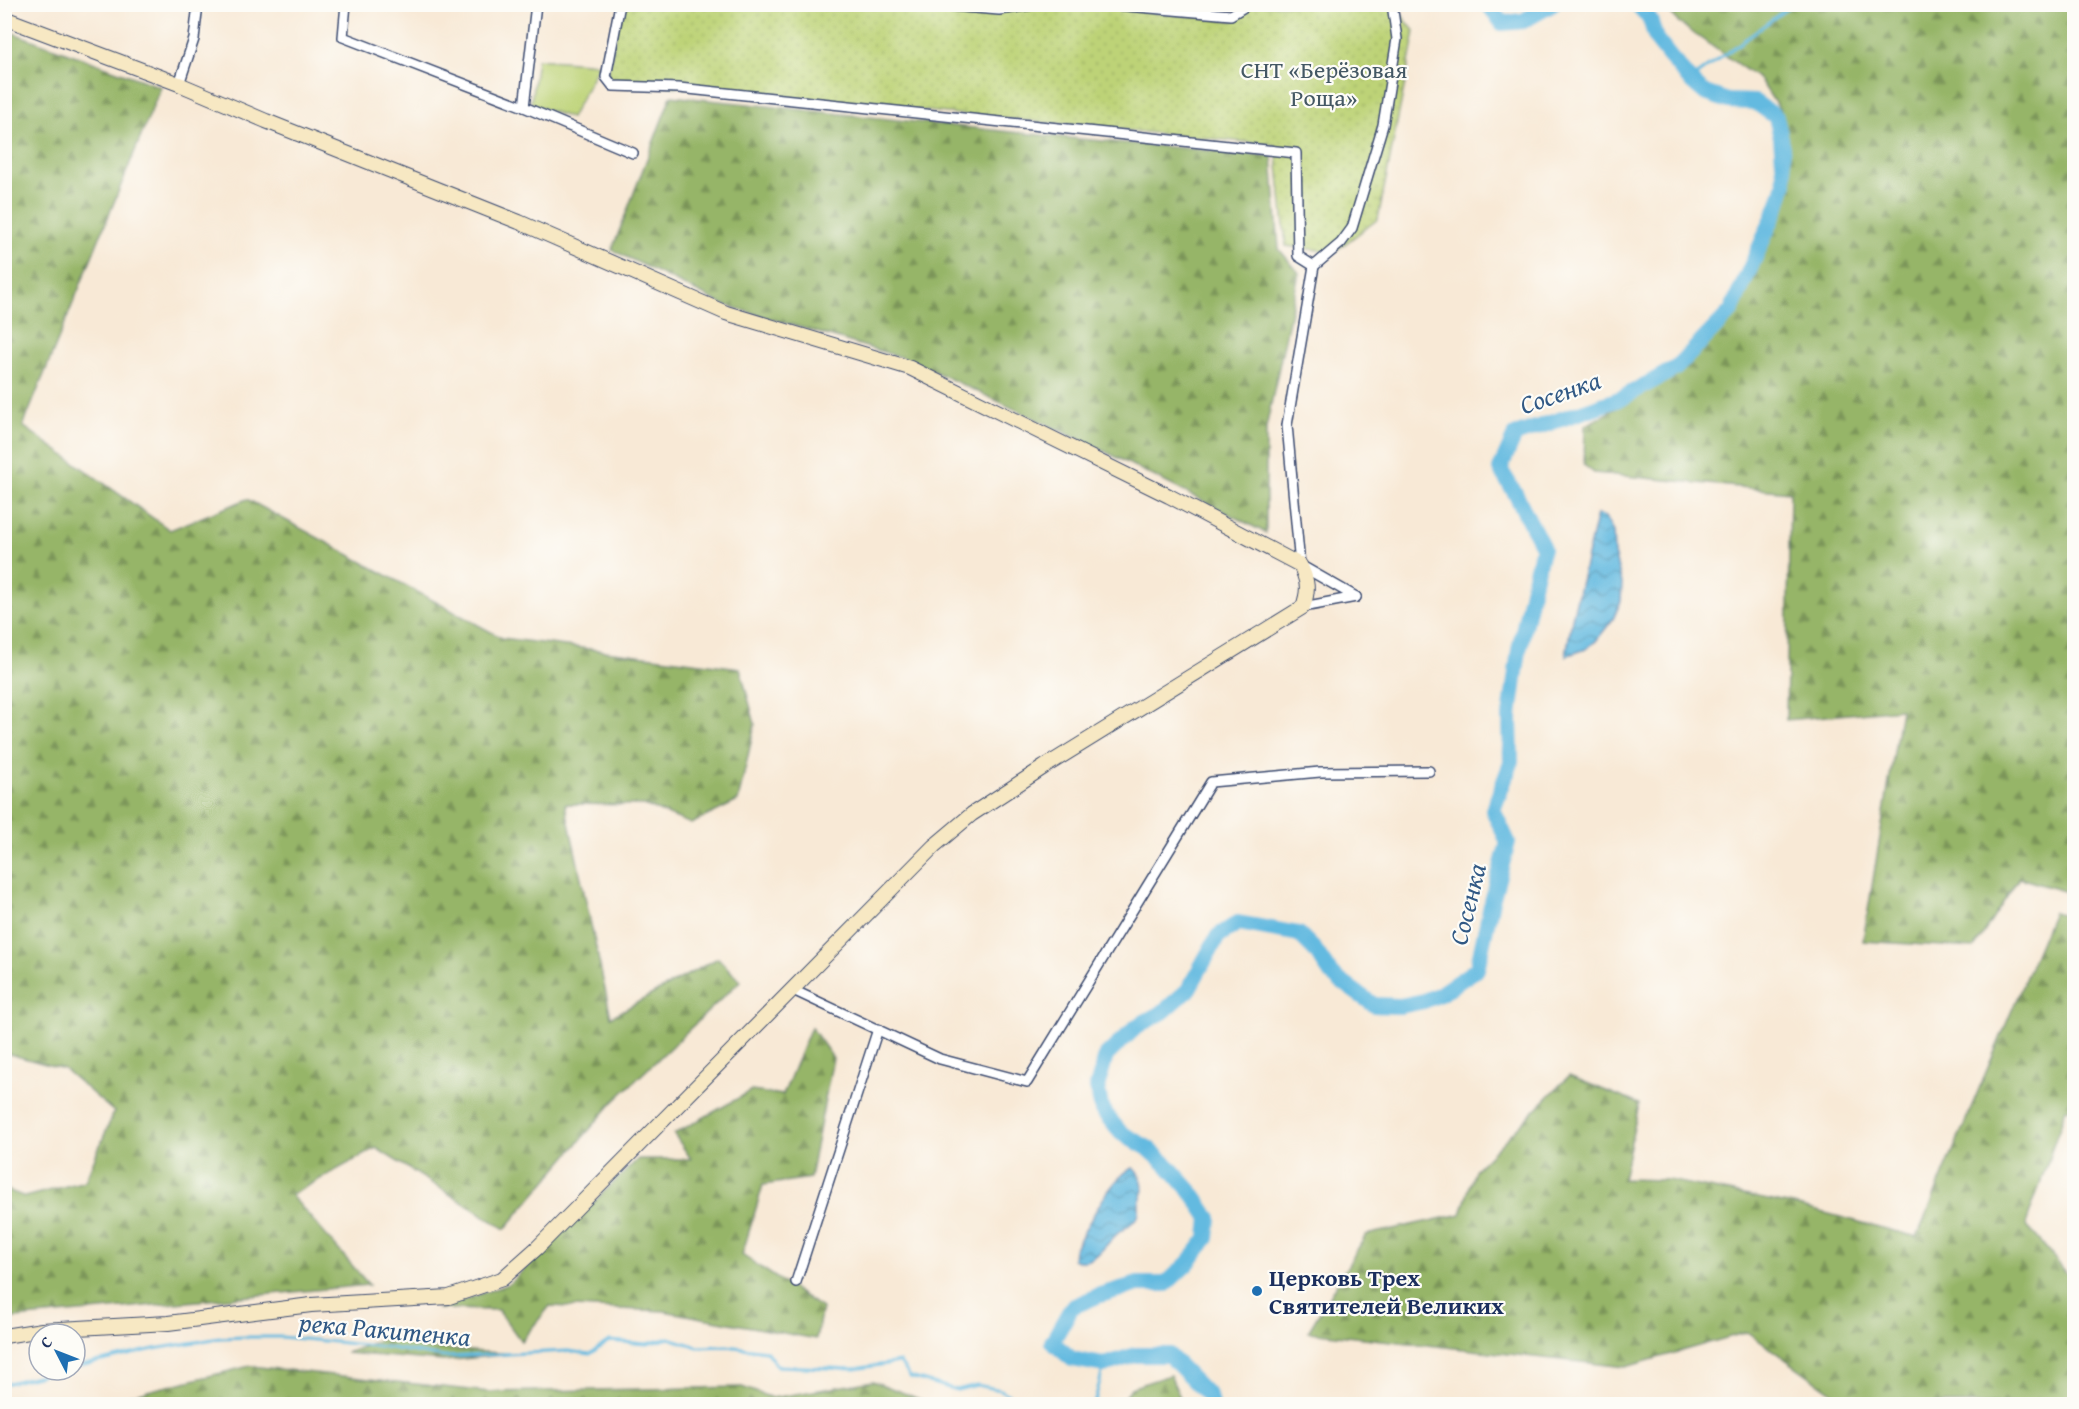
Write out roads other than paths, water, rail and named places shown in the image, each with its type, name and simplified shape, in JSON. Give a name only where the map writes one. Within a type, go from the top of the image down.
[{"type":"street","points":[[179,84],[194,39],[198,4]]},
{"type":"street","points":[[346,4],[343,37],[524,107],[633,153]]},
{"type":"street","points":[[524,107],[536,4]]},
{"type":"street","points":[[620,4],[606,77],[613,86],[679,88],[1296,153],[1298,256],[1314,266]]},
{"type":"street","points":[[926,4],[999,9],[1040,4]]},
{"type":"street","points":[[1103,4],[1232,15],[1249,4]]},
{"type":"street","points":[[1303,607],[1308,592],[1307,580],[1300,565],[1287,425],[1314,266],[1341,243],[1352,228],[1383,125],[1397,39],[1392,4]]},
{"type":"street","points":[[4,18],[179,84],[519,222],[726,313],[910,368],[1169,496],[1356,597],[1303,607],[972,814],[934,846],[537,1248],[502,1279],[449,1297],[311,1305],[168,1323],[42,1330],[4,1336]]},
{"type":"street","points":[[793,990],[940,1059],[1027,1082],[1211,782],[1320,772],[1429,771]]},
{"type":"street","points":[[796,1282],[878,1029]]},
{"type":"water","points":[[1597,514],[1605,517],[1613,532],[1614,554],[1622,583],[1621,601],[1613,619],[1596,641],[1586,649],[1566,656],[1572,619]]},
{"type":"water","points":[[1133,1168],[1139,1173],[1144,1190],[1136,1219],[1092,1258],[1086,1261],[1073,1259],[1074,1250],[1100,1204],[1116,1181]]},
{"type":"waterway","name":"Сосенка","points":[[1488,4],[1502,23],[1523,21],[1553,4]]},
{"type":"waterway","name":"Сосенка","points":[[1212,1404],[1208,1395],[1169,1355],[1135,1355],[1104,1365],[1072,1359],[1052,1342],[1072,1307],[1100,1295],[1138,1284],[1166,1284],[1188,1263],[1207,1238],[1209,1218],[1193,1194],[1148,1148],[1121,1133],[1102,1110],[1097,1087],[1106,1056],[1137,1026],[1163,1012],[1188,990],[1218,936],[1238,923],[1299,934],[1315,950],[1332,975],[1374,1005],[1400,1006],[1424,1001],[1440,994],[1477,969],[1508,842],[1493,810],[1511,763],[1510,716],[1519,650],[1543,548],[1500,469],[1515,435],[1622,398],[1676,368],[1731,311],[1778,206],[1785,183],[1781,138],[1776,117],[1755,102],[1728,101],[1705,93],[1690,80],[1656,39],[1650,19],[1637,4]]},
{"type":"waterway","points":[[1690,80],[1793,4]]},
{"type":"waterway","name":"река Ракитенка","points":[[87,1364],[154,1349],[220,1338],[281,1337],[385,1347],[444,1357],[568,1351],[590,1354],[609,1341],[647,1344],[669,1338],[698,1347],[727,1346],[766,1351],[777,1366],[854,1369],[900,1362],[910,1377],[957,1390],[977,1385],[1001,1390],[1024,1404]]},
{"type":"waterway","name":"река Ракитенка","points":[[1094,1404],[1104,1365]]},
{"type":"waterway","name":"река Ракитенка","points":[[4,1384],[27,1378]]},
{"type":"place","name":"Церковь Трех Святителей Великих","points":[[1257,1291]]},
{"type":"park label","name":"СНТ «Берёзовая Роща»","points":[[1324,83]]}]
